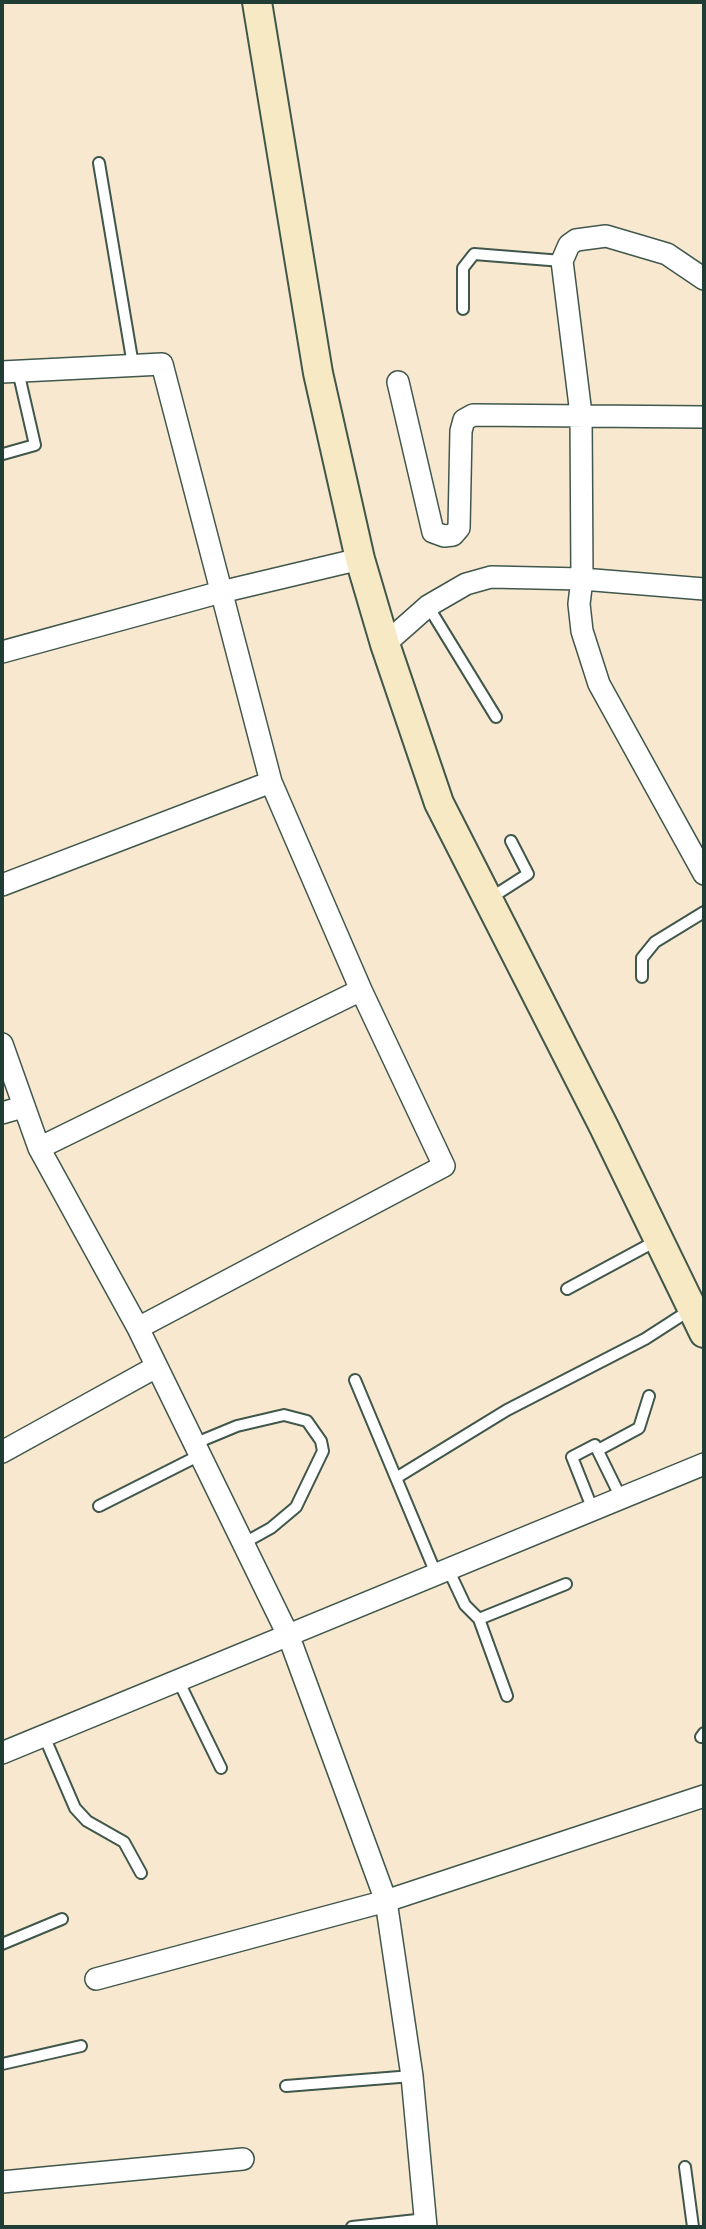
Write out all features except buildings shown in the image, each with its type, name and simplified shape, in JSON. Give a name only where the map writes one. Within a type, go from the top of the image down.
[{"type":"street","points":[[257,2],[318,373],[360,559],[385,644],[439,803],[698,1321]]},
{"type":"street","points":[[704,279],[667,254],[606,236],[576,240],[569,245],[562,261],[581,414],[582,579],[579,604],[582,631],[599,684],[704,874]]},
{"type":"street","points":[[10,371],[162,364],[271,782],[361,990],[444,1166],[138,1328]]},
{"type":"street","points":[[398,383],[433,532],[444,536],[453,535],[459,528],[464,420],[473,415],[704,417]]},
{"type":"street","points":[[2,652],[221,592],[360,559]]},
{"type":"street","points":[[385,644],[428,606],[466,584],[491,578],[582,579],[704,589]]},
{"type":"street","points":[[2,885],[271,782]]},
{"type":"street","points":[[39,1148],[361,990]]},
{"type":"street","points":[[2,1044],[39,1148],[138,1328],[289,1637],[386,1901],[412,2076],[426,2223]]},
{"type":"street","points":[[2,1113],[23,1107]]},
{"type":"street","points":[[2,1452],[156,1367]]},
{"type":"street","points":[[2,1753],[704,1464]]},
{"type":"street","points":[[96,1979],[386,1901],[704,1796]]},
{"type":"street","points":[[2,2182],[243,2159]]},
{"type":"lane","points":[[99,163],[133,365]]},
{"type":"lane","points":[[463,309],[463,268],[474,254],[562,261]]},
{"type":"lane","points":[[3,454],[35,445],[10,371]]},
{"type":"lane","points":[[428,606],[496,717]]},
{"type":"lane","points":[[487,900],[527,874],[511,841]]},
{"type":"lane","points":[[642,977],[642,958],[655,942],[704,912]]},
{"type":"lane","points":[[567,1289],[659,1240]]},
{"type":"lane","points":[[396,1478],[507,1410],[645,1339],[698,1321]]},
{"type":"lane","points":[[355,1380],[396,1478],[443,1573],[479,1619],[506,1696]]},
{"type":"lane","points":[[600,1449],[639,1429],[649,1396]]},
{"type":"lane","points":[[99,1506],[237,1426],[284,1415],[307,1420],[321,1441],[323,1451],[296,1507],[271,1528],[244,1543]]},
{"type":"lane","points":[[593,1510],[572,1457],[595,1445],[600,1449],[621,1498]]},
{"type":"lane","points":[[479,1619],[566,1584]]},
{"type":"lane","points":[[179,1682],[221,1769]]},
{"type":"lane","points":[[44,1736],[75,1808],[87,1821],[124,1842],[141,1872]]},
{"type":"lane","points":[[2,1944],[62,1919]]},
{"type":"lane","points":[[2,2064],[81,2046]]},
{"type":"lane","points":[[286,2086],[412,2076]]},
{"type":"lane","points":[[685,2167],[693,2227]]},
{"type":"lane","points":[[352,2227],[426,2223]]}]
